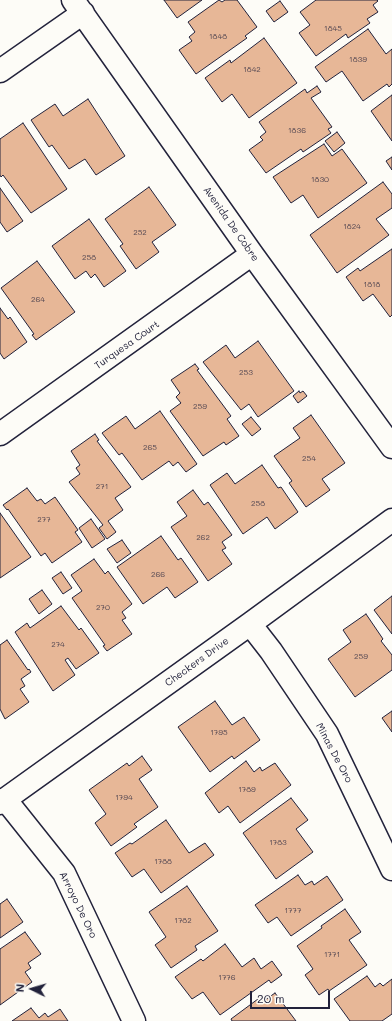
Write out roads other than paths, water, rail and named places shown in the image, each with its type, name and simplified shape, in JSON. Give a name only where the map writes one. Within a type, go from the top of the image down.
[{"type":"street","points":[[0,71],[78,7]]},
{"type":"street","name":"Avenida De Cobre","points":[[78,7],[252,254],[392,447]]},
{"type":"street","name":"Turquesa Court","points":[[0,434],[252,254]]},
{"type":"street","name":"Checkers Drive","points":[[2,801],[250,624],[392,520]]},
{"type":"street","name":"Minas De Oro","points":[[250,624],[271,651],[327,734],[392,869]]},
{"type":"street","name":"Arroyo De Oro","points":[[2,801],[64,873],[134,1021]]}]
